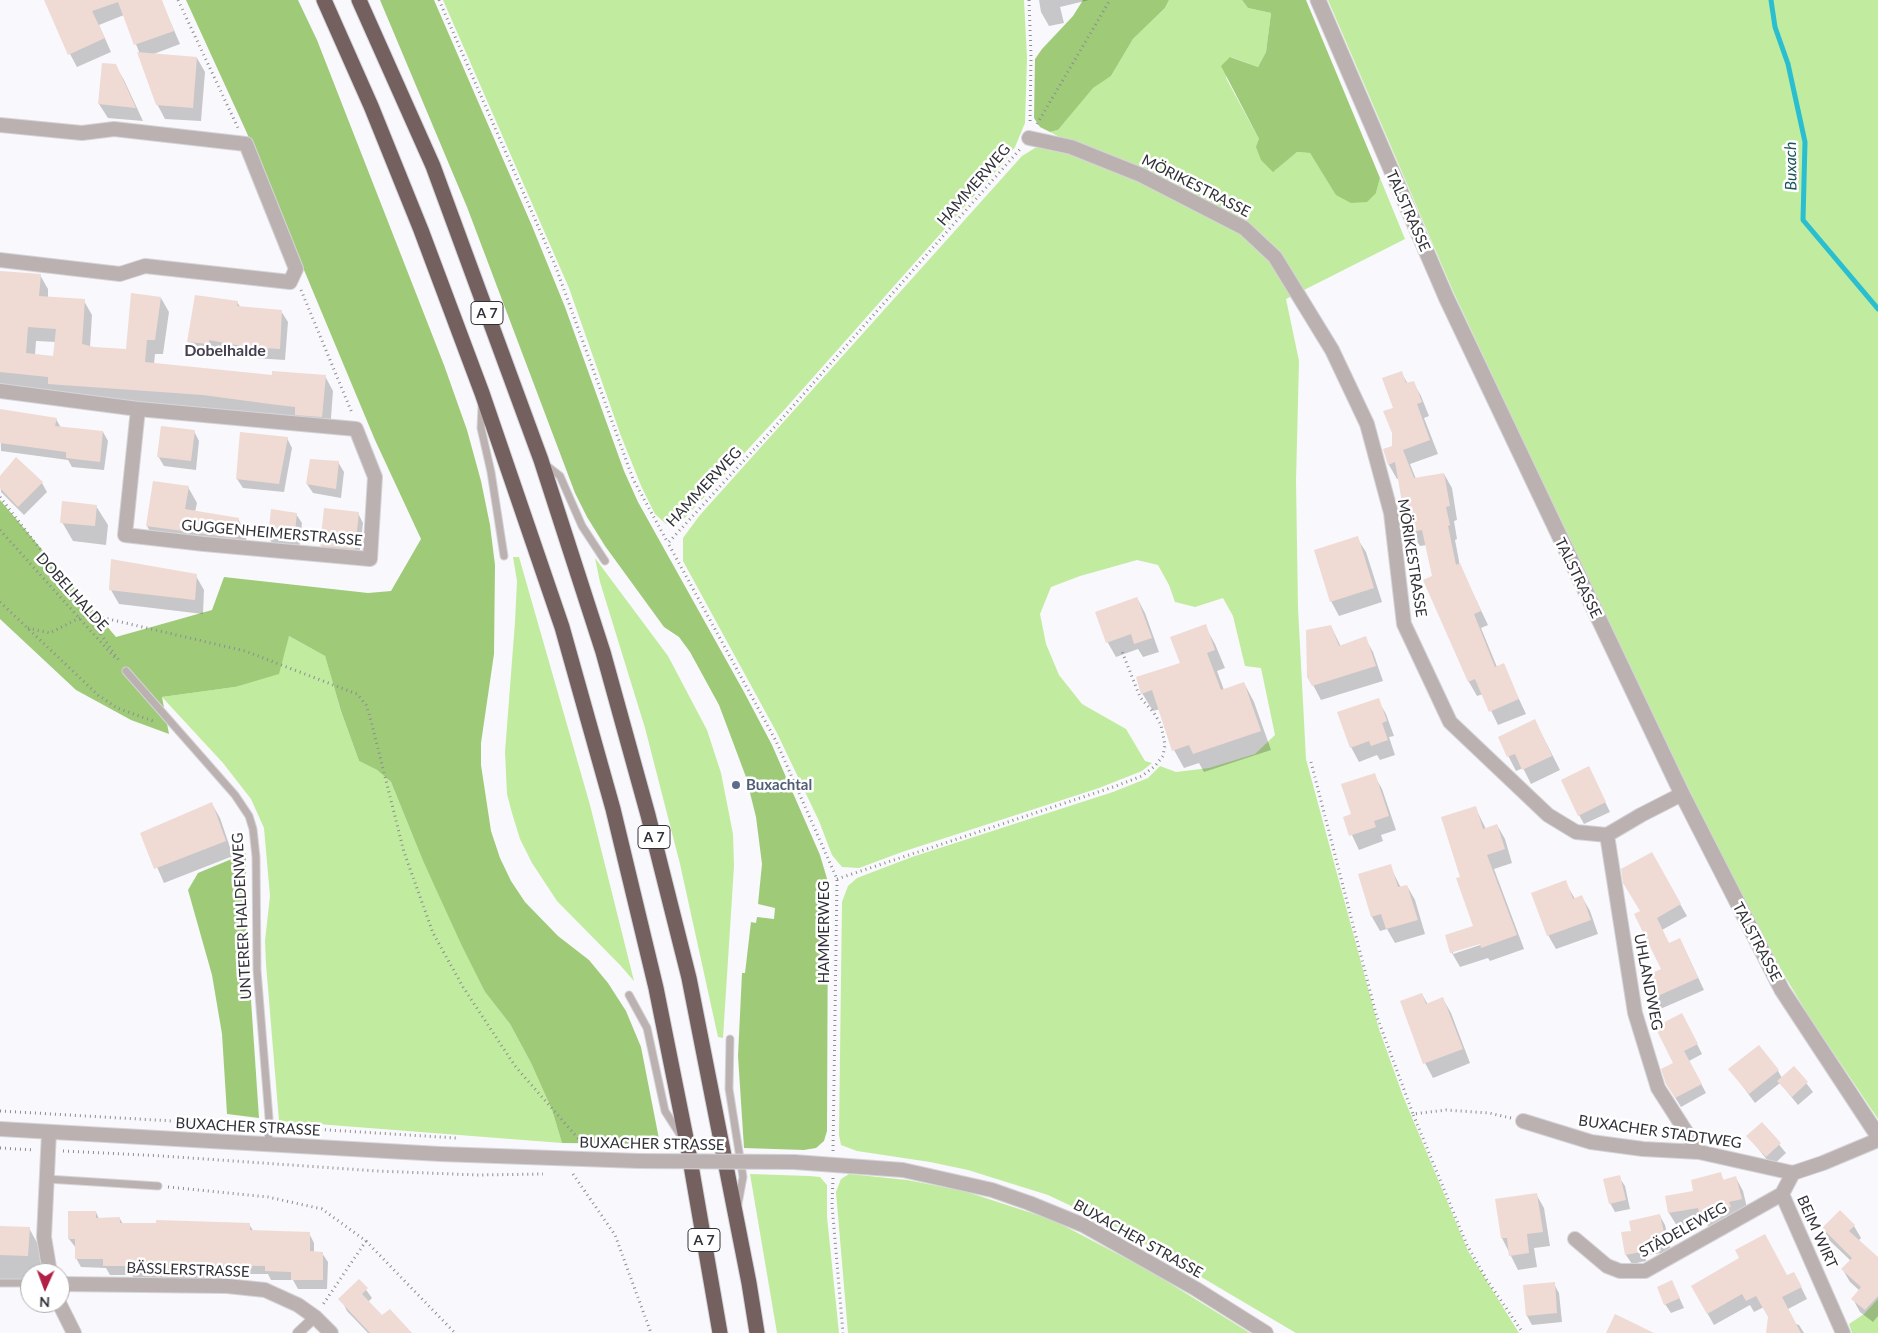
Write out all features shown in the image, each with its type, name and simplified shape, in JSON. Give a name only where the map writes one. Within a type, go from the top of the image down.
[{"type":"highway","name":"A 7","points":[[324,0],[375,115],[482,392],[562,627],[613,809],[656,988],[688,1148],[720,1333]]},
{"type":"highway","name":"A 7","points":[[359,0],[433,166],[541,460],[603,652],[648,815],[689,978],[749,1283],[756,1333]]},
{"type":"street","name":"TALSTRASSE","points":[[1318,0],[1446,297],[1682,794],[1782,990],[1878,1136]]},
{"type":"street","points":[[0,125],[82,133],[114,129],[246,144],[296,268],[290,282],[145,266],[120,274],[0,260]]},
{"type":"street","name":"MÖRIKESTRASSE","points":[[1030,138],[1071,147],[1141,175],[1244,228],[1275,258],[1332,350],[1367,424],[1391,513],[1404,624],[1450,722],[1548,815],[1576,832],[1606,835]]},
{"type":"street","points":[[0,392],[138,409],[353,428]]},
{"type":"street","name":"GUGGENHEIMERSTRASSE","points":[[138,409],[125,535],[370,559],[375,477],[356,429],[353,428]]},
{"type":"street","points":[[1606,835],[1682,794]]},
{"type":"street","name":"UHLANDWEG","points":[[1606,835],[1635,1014],[1658,1088],[1699,1152]]},
{"type":"street","name":"BUXACHER STADTWEG","points":[[1523,1121],[1591,1142],[1642,1149],[1699,1152],[1793,1173]]},
{"type":"street","name":"BUXACHER STRASSE","points":[[0,1129],[440,1154],[639,1161],[794,1162],[912,1172],[992,1190],[1029,1203],[1100,1234],[1196,1289],[1266,1333]]},
{"type":"street","points":[[48,1263],[44,1237],[49,1132]]},
{"type":"street","points":[[1793,1173],[1823,1163],[1878,1140]]},
{"type":"street","name":"BEIM WIRT","points":[[1793,1173],[1782,1194],[1844,1333]]},
{"type":"street","name":"STÄDELEWEG","points":[[1575,1239],[1607,1266],[1620,1271],[1646,1271],[1782,1194]]},
{"type":"street","name":"BÄSSLERSTRASSE","points":[[70,1284],[227,1286],[258,1289],[284,1297],[315,1317],[331,1333]]},
{"type":"street","points":[[65,1313],[74,1333]]},
{"type":"street","points":[[298,1333],[315,1317]]},
{"type":"lane","points":[[482,392],[481,428],[491,472],[504,556]]},
{"type":"lane","points":[[541,460],[560,476],[582,526],[605,561]]},
{"type":"lane","name":"UNTERER HALDENWEG","points":[[126,671],[236,795],[253,829],[256,857],[258,970],[269,1126],[268,1144]]},
{"type":"lane","points":[[629,995],[647,1028],[666,1111],[688,1148]]},
{"type":"lane","points":[[730,1039],[729,1090],[743,1177],[736,1222]]},
{"type":"lane","points":[[47,1179],[158,1186]]},
{"type":"lane","points":[[0,1283],[20,1283]]},
{"type":"path","points":[[178,0],[246,144]]},
{"type":"path","points":[[439,0],[555,265],[633,479],[668,543]]},
{"type":"path","points":[[1029,0],[1031,56],[1030,138]]},
{"type":"path","name":"HAMMERWEG","points":[[843,1333],[832,1205],[837,879],[776,741],[668,543],[771,431],[1030,138],[1110,0]]},
{"type":"path","points":[[292,277],[303,292],[352,412],[353,428]]},
{"type":"path","points":[[0,497],[87,614],[126,671]]},
{"type":"path","name":"DOBELHALDE","points":[[0,530],[126,671]]},
{"type":"path","points":[[0,602],[104,700],[117,708],[154,721],[171,723]]},
{"type":"path","points":[[28,628],[50,633],[87,614],[245,651],[357,694],[366,705],[370,717],[404,852],[434,933],[464,988],[514,1066],[587,1148]]},
{"type":"path","points":[[837,879],[1116,786],[1142,776],[1155,766],[1163,756],[1164,738],[1154,713],[1134,687],[1121,649]]},
{"type":"path","points":[[1311,762],[1376,1014],[1413,1114],[1468,1245],[1487,1280],[1523,1333]]},
{"type":"path","points":[[1413,1114],[1446,1110],[1488,1113],[1523,1121]]},
{"type":"path","points":[[0,1111],[269,1126]]},
{"type":"path","points":[[0,1148],[172,1156],[377,1171],[478,1175],[544,1174]]},
{"type":"path","points":[[563,1174],[581,1174]]},
{"type":"path","points":[[573,1174],[615,1235],[651,1333]]},
{"type":"path","points":[[158,1186],[268,1197],[322,1208],[366,1241],[455,1333]]},
{"type":"path","points":[[315,1317],[366,1241]]},
{"type":"green space","points":[[186,0],[298,0],[317,40],[444,365],[467,430],[481,481],[490,525],[495,565],[494,654],[481,743],[481,765],[491,831],[500,858],[511,881],[525,902],[558,936],[589,960],[608,983],[626,1011],[641,1047],[660,1144],[562,1143],[552,1110],[531,1063],[510,1024],[485,992],[462,946],[423,861],[391,782],[377,770],[359,761],[341,711],[325,656],[289,636],[279,674],[235,687],[162,697],[169,734],[131,720],[76,690],[0,619],[0,500],[116,637],[212,610],[224,577],[368,593],[391,591],[421,539],[375,440],[246,131]]},
{"type":"green space","points":[[380,0],[434,0],[565,307],[624,471],[638,502],[772,745],[820,855],[828,882],[827,1131],[824,1141],[816,1148],[804,1150],[744,1148],[738,1056],[742,973],[745,973],[751,922],[756,923],[757,917],[774,919],[775,908],[758,904],[762,864],[756,817],[746,777],[719,705],[690,652],[679,637],[664,627],[605,546],[575,493],[467,207]]},
{"type":"green space","points":[[443,0],[1024,0],[1027,58],[1025,123],[1015,147],[1004,162],[785,409],[681,522],[666,524],[655,514],[642,488],[621,436],[569,288]]},
{"type":"green space","points":[[1083,0],[1169,0],[1165,8],[1133,39],[1111,76],[1093,88],[1058,130],[1050,132],[1040,127],[1034,118],[1035,59],[1073,16]]},
{"type":"green space","points":[[1169,0],[1242,0],[1248,8],[1271,13],[1266,52],[1258,67],[1231,57],[1226,78],[1259,139],[1273,171],[1297,152],[1310,153],[1323,172],[1376,193],[1380,178],[1405,239],[1300,292],[1272,249],[1050,132],[1058,130],[1093,87],[1111,76],[1133,39],[1165,8]]},
{"type":"green space","points":[[1242,0],[1306,0],[1380,178],[1376,193],[1367,202],[1351,203],[1336,195],[1310,153],[1297,152],[1273,172],[1261,160],[1256,147],[1259,139],[1221,66],[1230,57],[1258,67],[1266,52],[1271,13],[1248,8]]},
{"type":"green space","points":[[1328,0],[1878,0],[1878,1119],[1808,1015],[1774,958],[1694,800],[1453,291]]},
{"type":"green space","points":[[1044,147],[1088,157],[1213,215],[1259,245],[1294,295],[1286,299],[1299,361],[1296,481],[1298,608],[1306,759],[1379,1029],[1403,1096],[1468,1251],[1519,1333],[1296,1333],[1120,1229],[1048,1195],[968,1170],[857,1151],[841,1145],[839,1135],[842,902],[848,886],[857,878],[912,857],[1113,792],[1148,778],[1160,766],[1176,772],[1209,768],[1255,754],[1275,735],[1261,668],[1245,666],[1233,616],[1223,598],[1195,607],[1175,602],[1169,585],[1158,565],[1137,560],[1080,576],[1051,587],[1040,614],[1046,644],[1059,675],[1082,704],[1126,729],[1145,761],[1152,763],[1142,771],[1099,788],[902,852],[859,868],[842,867],[832,855],[819,821],[777,733],[683,561],[683,538],[700,515],[1022,156],[1035,148]]},
{"type":"green space","points":[[513,557],[519,557],[590,805],[634,981],[557,901],[532,863],[520,839],[512,813],[507,794],[505,752],[517,581]]},
{"type":"green space","points":[[595,558],[668,656],[707,730],[721,773],[733,834],[734,866],[723,1038],[718,1037],[680,864],[645,728],[600,582]]},
{"type":"green space","points":[[289,636],[325,656],[341,711],[359,761],[377,770],[391,782],[423,861],[485,992],[510,1024],[531,1063],[552,1110],[562,1143],[279,1121],[266,964],[265,941],[270,896],[264,828],[251,799],[223,763],[162,697],[235,687]]},
{"type":"green space","points":[[246,853],[246,926],[259,1118],[227,1114],[222,1034],[212,975],[188,890],[198,873]]},
{"type":"green space","points":[[750,1174],[820,1177],[827,1185],[827,1217],[839,1333],[777,1333]]},
{"type":"green space","points":[[849,1174],[907,1180],[964,1191],[1053,1220],[1150,1271],[1250,1333],[848,1333],[836,1192],[841,1179]]},
{"type":"green space","points":[[1878,1299],[1878,1333],[1852,1333],[1849,1324],[1864,1314]]},
{"type":"building","points":[[44,0],[162,0],[174,31],[134,45],[118,2],[92,11],[105,38],[68,55]]},
{"type":"building","points":[[137,52],[197,57],[193,108],[156,105]]},
{"type":"building","points":[[102,63],[116,64],[136,108],[98,104]]},
{"type":"building","points":[[0,271],[41,274],[39,296],[85,299],[82,344],[94,347],[126,349],[131,293],[161,297],[155,340],[147,340],[145,362],[272,375],[272,371],[326,375],[322,417],[295,415],[295,407],[203,395],[48,384],[48,377],[0,372]],"holes":[[[28,327],[56,329],[53,356],[26,353]]]},
{"type":"building","points":[[195,295],[238,301],[237,306],[282,310],[280,349],[247,347],[209,340],[209,344],[187,342]]},
{"type":"building","points":[[1402,371],[1406,383],[1414,381],[1422,402],[1417,404],[1430,440],[1403,450],[1414,478],[1444,473],[1450,506],[1446,507],[1450,525],[1448,526],[1456,565],[1460,563],[1481,611],[1474,614],[1495,667],[1504,663],[1519,699],[1489,712],[1475,679],[1468,682],[1423,580],[1432,576],[1422,530],[1410,532],[1407,514],[1404,514],[1395,462],[1388,465],[1383,449],[1392,446],[1392,433],[1383,411],[1393,408],[1382,378]]},
{"type":"building","points":[[0,409],[57,418],[55,426],[103,431],[100,462],[66,458],[66,452],[0,443]]},
{"type":"building","points":[[161,426],[195,430],[191,461],[157,457]]},
{"type":"building","points":[[240,432],[288,437],[279,484],[236,479]]},
{"type":"building","points":[[16,457],[43,482],[18,507],[0,488],[0,476]]},
{"type":"building","points":[[310,459],[339,461],[336,489],[306,484]]},
{"type":"building","points":[[153,481],[189,486],[185,509],[239,518],[235,538],[146,526]]},
{"type":"building","points":[[62,501],[97,505],[95,526],[60,523]]},
{"type":"building","points":[[324,508],[359,512],[355,549],[320,546]]},
{"type":"building","points":[[271,509],[297,513],[294,541],[268,538]]},
{"type":"building","points":[[1358,536],[1374,588],[1330,602],[1314,550]]},
{"type":"building","points":[[111,559],[197,574],[195,600],[109,590]]},
{"type":"building","points":[[1137,597],[1152,638],[1134,644],[1131,634],[1106,643],[1095,612]]},
{"type":"building","points":[[1206,624],[1215,650],[1207,653],[1221,690],[1244,682],[1261,731],[1193,754],[1189,745],[1172,751],[1152,690],[1141,694],[1136,677],[1180,663],[1170,637]]},
{"type":"building","points":[[1331,625],[1339,646],[1366,636],[1376,666],[1312,686],[1307,677],[1306,630]]},
{"type":"building","points":[[1379,698],[1387,721],[1382,723],[1388,740],[1371,746],[1369,741],[1350,748],[1337,712]]},
{"type":"building","points":[[1535,719],[1552,756],[1522,770],[1515,754],[1507,757],[1498,737]]},
{"type":"building","points":[[1589,766],[1606,802],[1578,816],[1561,780]]},
{"type":"building","points":[[1375,773],[1389,816],[1374,821],[1376,827],[1349,836],[1343,817],[1351,814],[1341,784]]},
{"type":"building","points":[[212,802],[226,841],[154,869],[140,833]]},
{"type":"building","points":[[1476,806],[1483,829],[1497,824],[1505,849],[1487,855],[1517,935],[1481,948],[1480,944],[1450,953],[1445,935],[1473,926],[1456,878],[1460,877],[1441,817]]},
{"type":"building","points":[[1652,852],[1681,904],[1657,918],[1669,943],[1680,938],[1698,978],[1651,999],[1641,978],[1661,969],[1634,914],[1640,911],[1623,883],[1621,869]]},
{"type":"building","points":[[1391,864],[1398,887],[1407,885],[1418,920],[1386,929],[1381,914],[1371,917],[1358,874]]},
{"type":"building","points":[[1566,880],[1573,899],[1582,895],[1591,920],[1547,936],[1531,893]]},
{"type":"building","points":[[1422,993],[1426,1004],[1443,997],[1463,1049],[1423,1064],[1400,1001]]},
{"type":"building","points":[[1682,1013],[1698,1044],[1684,1051],[1702,1084],[1675,1098],[1666,1084],[1661,1069],[1673,1063],[1655,1027]]},
{"type":"building","points":[[1759,1045],[1779,1070],[1749,1094],[1728,1069]]},
{"type":"building","points":[[1794,1066],[1808,1082],[1792,1097],[1777,1081]]},
{"type":"building","points":[[1762,1122],[1781,1143],[1766,1157],[1746,1136]]},
{"type":"building","points":[[1721,1172],[1723,1180],[1736,1176],[1742,1199],[1729,1202],[1731,1207],[1700,1215],[1698,1208],[1668,1213],[1665,1196],[1693,1191],[1691,1180]]},
{"type":"building","points":[[1620,1175],[1626,1200],[1609,1204],[1603,1179]]},
{"type":"building","points":[[1537,1193],[1543,1232],[1527,1234],[1529,1253],[1509,1256],[1507,1238],[1501,1238],[1495,1199]]},
{"type":"building","points":[[1840,1210],[1855,1225],[1849,1231],[1878,1257],[1878,1296],[1865,1310],[1851,1299],[1861,1287],[1841,1269],[1852,1258],[1822,1228]]},
{"type":"building","points":[[68,1211],[96,1211],[96,1218],[120,1217],[120,1223],[156,1223],[156,1220],[250,1223],[250,1230],[310,1232],[310,1251],[323,1252],[323,1280],[291,1280],[291,1272],[265,1271],[265,1266],[214,1265],[214,1272],[128,1271],[128,1266],[103,1266],[103,1259],[75,1259],[75,1239],[68,1239]]},
{"type":"building","points":[[1660,1214],[1666,1242],[1641,1247],[1641,1252],[1625,1255],[1621,1232],[1631,1231],[1629,1221]]},
{"type":"building","points":[[0,1226],[30,1227],[28,1256],[0,1255]]},
{"type":"building","points":[[1765,1234],[1787,1275],[1794,1272],[1802,1287],[1782,1297],[1801,1333],[1766,1333],[1768,1317],[1756,1296],[1746,1301],[1742,1294],[1707,1314],[1691,1286],[1739,1258],[1735,1250]]},
{"type":"building","points":[[359,1279],[368,1288],[362,1294],[382,1315],[390,1309],[412,1333],[370,1333],[338,1299]]},
{"type":"building","points":[[1672,1280],[1680,1298],[1664,1305],[1657,1287]]},
{"type":"building","points":[[1555,1282],[1557,1313],[1526,1316],[1523,1285]]},
{"type":"building","points":[[1615,1314],[1654,1333],[1606,1333]]},
{"type":"waterway","name":"Buxach","points":[[1771,0],[1775,27],[1788,64],[1805,142],[1803,220],[1878,309]]},
{"type":"place","name":"Buxachtal","points":[[736,785]]},
{"type":"district","name":"Dobelhalde","points":[[225,351]]}]
